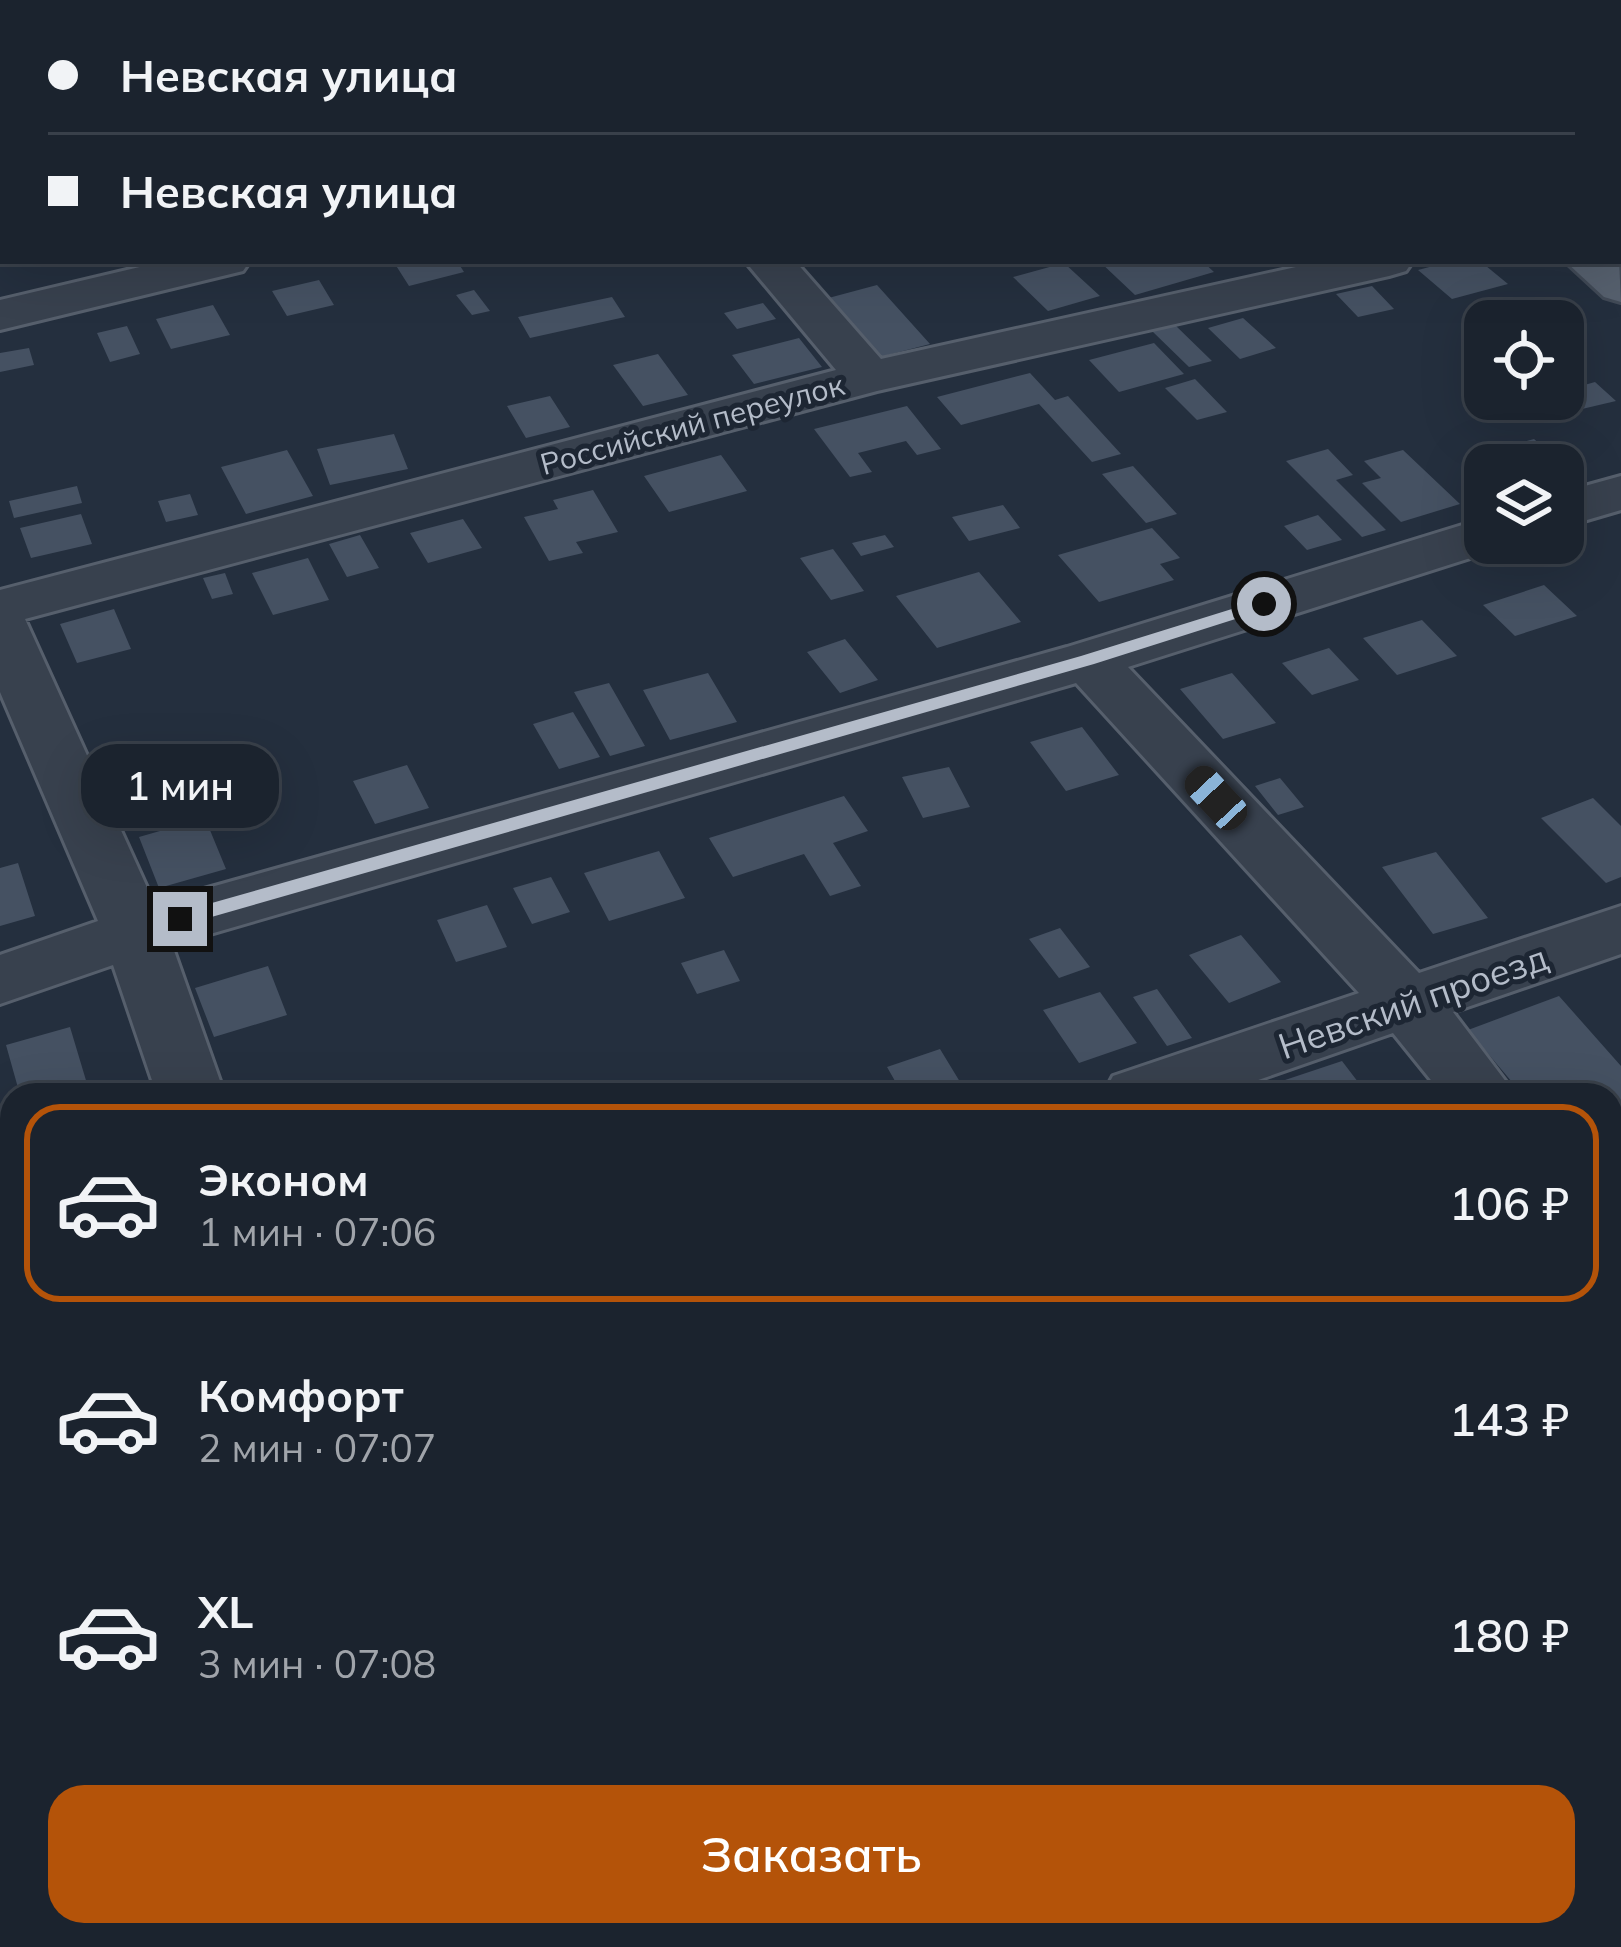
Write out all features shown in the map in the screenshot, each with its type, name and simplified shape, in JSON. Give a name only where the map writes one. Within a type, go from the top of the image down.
[{"type":"main road","points":[[1593,264],[1621,287]]},
{"type":"street","points":[[0,315],[213,264]]},
{"type":"street","points":[[772,264],[869,377]]},
{"type":"street","name":"Российский переулок","points":[[0,608],[869,377],[1376,264]]},
{"type":"street","points":[[1584,503],[1621,492]]},
{"type":"street","points":[[0,980],[135,932],[1088,660],[1464,542]]},
{"type":"street","points":[[0,625],[135,932],[187,1083]]},
{"type":"street","points":[[1088,660],[1408,1004],[1472,1083]]},
{"type":"street","name":"Невский проезд","points":[[1173,1083],[1621,929]]},
{"type":"building","points":[[395,264],[459,264],[464,272],[409,286]]},
{"type":"building","points":[[1065,264],[1100,296],[1048,311],[1013,277]]},
{"type":"building","points":[[1102,264],[1205,264],[1214,272],[1135,295]]},
{"type":"building","points":[[1441,264],[1484,264],[1508,284],[1452,299],[1418,270]]},
{"type":"building","points":[[319,280],[334,305],[287,316],[272,291]]},
{"type":"building","points":[[877,285],[930,344],[872,359],[821,300]]},
{"type":"building","points":[[1372,286],[1394,309],[1358,317],[1336,294]]},
{"type":"building","points":[[474,290],[490,311],[472,315],[456,295]]},
{"type":"building","points":[[612,297],[625,317],[530,338],[518,317]]},
{"type":"building","points":[[763,303],[776,319],[737,329],[724,313]]},
{"type":"building","points":[[213,305],[230,335],[171,349],[156,319]]},
{"type":"building","points":[[1243,318],[1276,348],[1240,359],[1208,328]]},
{"type":"building","points":[[1175,325],[1212,361],[1189,367],[1152,331]]},
{"type":"building","points":[[127,326],[140,354],[110,362],[97,333]]},
{"type":"building","points":[[799,338],[822,367],[754,384],[732,355]]},
{"type":"building","points":[[1154,343],[1184,374],[1119,392],[1089,360]]},
{"type":"building","points":[[29,348],[34,365],[0,372],[0,353]]},
{"type":"building","points":[[658,354],[688,395],[643,406],[613,365]]},
{"type":"building","points":[[1030,373],[1055,400],[1068,396],[1121,454],[1092,462],[1039,404],[961,425],[937,397]]},
{"type":"building","points":[[1195,379],[1227,412],[1197,420],[1165,388]]},
{"type":"building","points":[[1595,382],[1616,401],[1584,409],[1584,385]]},
{"type":"building","points":[[550,396],[570,427],[526,438],[507,406]]},
{"type":"building","points":[[907,406],[941,449],[917,455],[906,441],[858,453],[872,472],[850,477],[814,429]]},
{"type":"building","points":[[394,434],[408,469],[330,485],[317,449]]},
{"type":"building","points":[[1328,449],[1353,475],[1336,480],[1386,530],[1362,537],[1286,461]]},
{"type":"building","points":[[287,450],[313,496],[246,514],[221,467]]},
{"type":"building","points":[[1403,450],[1460,504],[1401,522],[1362,483],[1381,478],[1364,461]]},
{"type":"building","points":[[721,455],[747,491],[669,512],[644,476]]},
{"type":"building","points":[[1133,466],[1177,514],[1146,523],[1102,474]]},
{"type":"building","points":[[77,486],[82,503],[14,518],[9,501]]},
{"type":"building","points":[[593,490],[618,532],[576,542],[583,553],[549,561],[524,517],[558,509],[553,500]]},
{"type":"building","points":[[190,494],[198,515],[166,522],[158,501]]},
{"type":"building","points":[[1003,505],[1020,528],[969,541],[952,517]]},
{"type":"building","points":[[81,514],[92,544],[31,558],[20,528]]},
{"type":"building","points":[[1318,515],[1342,540],[1307,550],[1284,526]]},
{"type":"building","points":[[463,519],[482,548],[428,563],[410,533]]},
{"type":"building","points":[[1152,528],[1180,558],[1160,564],[1174,580],[1099,602],[1058,555]]},
{"type":"building","points":[[360,535],[379,568],[347,577],[329,544]]},
{"type":"building","points":[[885,535],[894,547],[861,556],[852,543]]},
{"type":"building","points":[[833,549],[864,591],[831,600],[800,558]]},
{"type":"building","points":[[308,558],[329,600],[273,615],[252,573]]},
{"type":"building","points":[[979,572],[1021,622],[937,648],[896,596]]},
{"type":"building","points":[[225,573],[233,594],[212,599],[203,578]]},
{"type":"building","points":[[1544,585],[1577,616],[1515,636],[1483,605]]},
{"type":"building","points":[[114,609],[131,649],[77,663],[60,624]]},
{"type":"building","points":[[1422,620],[1457,656],[1397,675],[1363,638]]},
{"type":"building","points":[[845,639],[878,680],[840,693],[807,652]]},
{"type":"building","points":[[1329,648],[1359,680],[1312,695],[1282,663]]},
{"type":"building","points":[[708,673],[737,722],[670,740],[643,690]]},
{"type":"building","points":[[1232,673],[1276,723],[1223,739],[1180,689]]},
{"type":"building","points":[[609,683],[645,746],[610,756],[574,692]]},
{"type":"building","points":[[573,712],[600,757],[559,769],[533,724]]},
{"type":"building","points":[[1082,727],[1119,775],[1066,791],[1030,742]]},
{"type":"building","points":[[407,765],[429,808],[375,824],[353,781]]},
{"type":"building","points":[[949,767],[970,807],[923,818],[902,777]]},
{"type":"building","points":[[1280,778],[1304,807],[1278,815],[1255,786]]},
{"type":"building","points":[[178,784],[186,805],[137,818],[129,797]]},
{"type":"building","points":[[844,796],[868,831],[833,843],[861,886],[830,896],[804,854],[733,877],[709,838]]},
{"type":"building","points":[[1593,798],[1621,826],[1621,877],[1606,883],[1541,818]]},
{"type":"building","points":[[205,818],[226,869],[159,888],[139,837]]},
{"type":"building","points":[[659,851],[685,898],[609,921],[584,873]]},
{"type":"building","points":[[1436,852],[1488,918],[1433,934],[1382,867]]},
{"type":"building","points":[[18,863],[35,916],[0,926],[0,868]]},
{"type":"building","points":[[551,877],[570,912],[532,924],[513,888]]},
{"type":"building","points":[[487,905],[507,947],[456,962],[437,920]]},
{"type":"building","points":[[1060,928],[1090,967],[1059,978],[1029,939]]},
{"type":"building","points":[[1241,935],[1281,982],[1229,1003],[1189,955]]},
{"type":"building","points":[[724,950],[740,981],[697,994],[681,963]]},
{"type":"building","points":[[268,966],[287,1015],[214,1037],[195,988]]},
{"type":"building","points":[[1157,989],[1192,1038],[1167,1046],[1133,997]]},
{"type":"building","points":[[1100,992],[1137,1043],[1079,1063],[1043,1010]]},
{"type":"building","points":[[1559,996],[1621,1066],[1621,1083],[1513,1083],[1468,1030]]},
{"type":"building","points":[[70,1027],[87,1083],[17,1083],[6,1045]]},
{"type":"building","points":[[940,1049],[961,1083],[896,1083],[887,1067]]},
{"type":"building","points":[[1342,1061],[1359,1083],[1287,1083],[1285,1080]]},
{"type":"route","points":[[180,919],[1088,660],[1264,604]]}]
